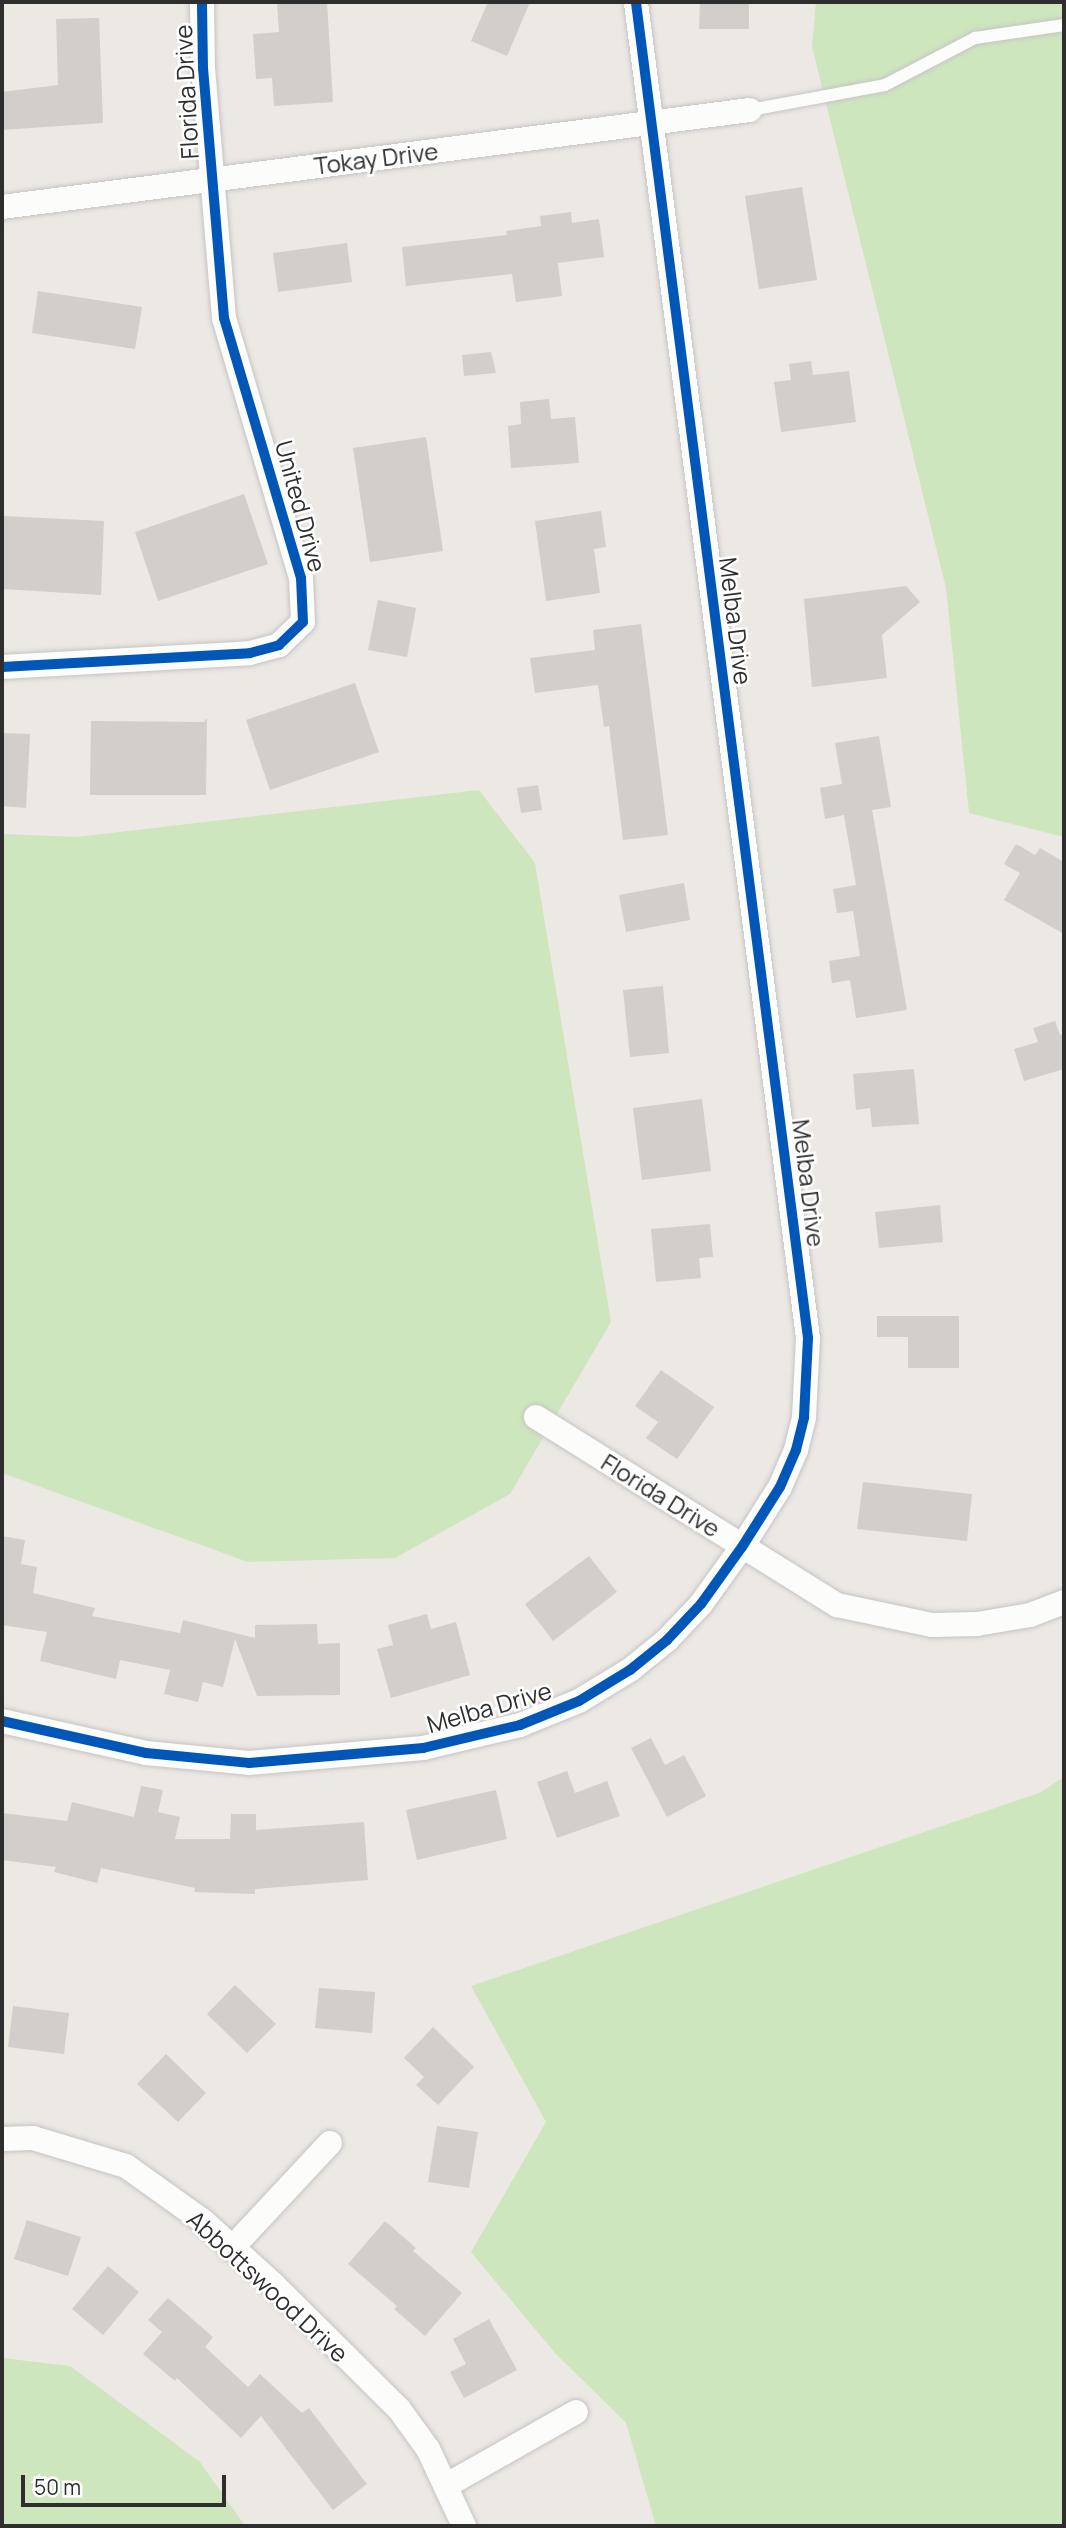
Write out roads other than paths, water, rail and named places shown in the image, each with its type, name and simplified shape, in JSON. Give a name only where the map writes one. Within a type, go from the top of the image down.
[{"type":"street","name":"Florida Drive","points":[[202,2],[212,180]]},
{"type":"street","name":"Melba Drive","points":[[2,1721],[146,1753],[249,1763],[423,1748],[520,1725],[579,1701],[630,1670],[667,1640],[701,1604],[742,1547],[780,1487],[796,1450],[804,1417],[808,1338],[636,2]]},
{"type":"street","name":"Tokay Drive","points":[[2,207],[750,110]]},
{"type":"street","name":"United Drive","points":[[2,667],[250,653],[279,645],[303,622],[301,578],[224,318],[212,180]]},
{"type":"street","name":"Florida Drive","points":[[537,1417],[837,1605],[932,1625],[977,1624],[1030,1615],[1064,1602]]},
{"type":"street","name":"Abbottswood Drive","points":[[2,2139],[33,2138],[126,2166],[203,2221],[274,2285],[398,2410],[422,2439],[447,2485],[464,2526]]},
{"type":"street","points":[[231,2249],[330,2143]]},
{"type":"street","points":[[447,2485],[576,2412]]},
{"type":"lane","points":[[750,110],[886,85],[975,38],[1064,25]]}]
